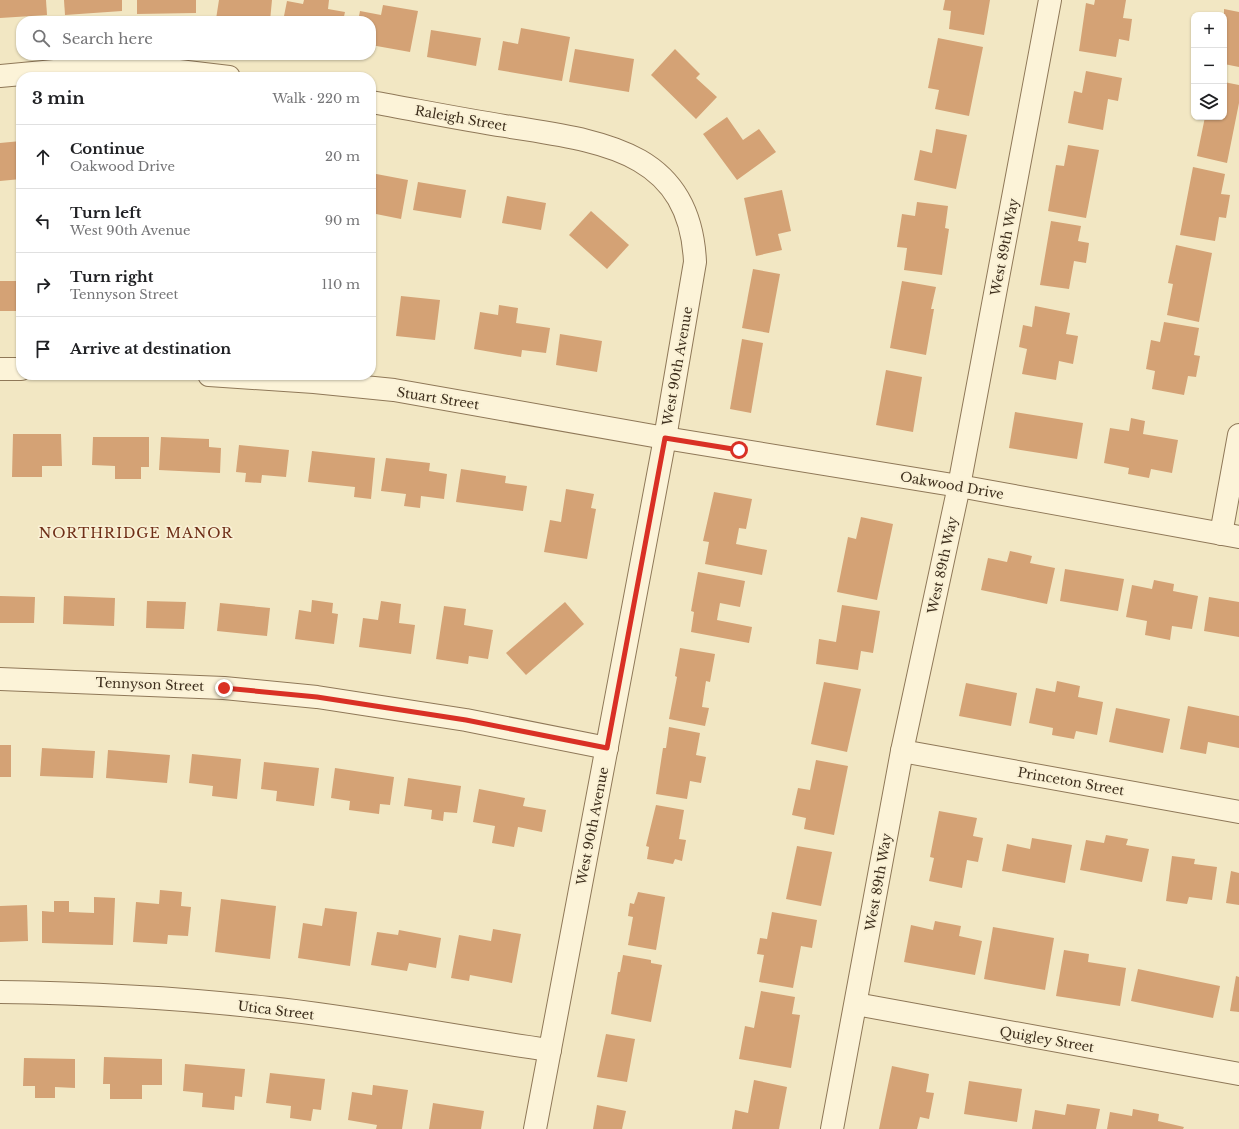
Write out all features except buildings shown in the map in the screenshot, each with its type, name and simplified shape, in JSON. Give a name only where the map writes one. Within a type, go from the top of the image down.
[{"type":"street","name":"West 89th Way","points":[[832,1129],[902,751],[959,486],[1050,0]]},
{"type":"street","points":[[43,72],[108,66],[145,67],[187,72]]},
{"type":"street","points":[[0,76],[16,75]]},
{"type":"street","name":"Raleigh Street","points":[[376,103],[551,134]]},
{"type":"street","name":"West 90th Avenue","points":[[535,1129],[665,438],[695,262],[694,238],[688,217],[675,194],[647,164],[625,152],[589,140],[551,134]]},
{"type":"street","points":[[0,369],[16,369]]},
{"type":"street","name":"Stuart Street","points":[[284,380],[394,390],[665,438]]},
{"type":"street","points":[[1230,535],[1239,435]]},
{"type":"street","name":"Oakwood Drive","points":[[665,438],[959,486],[1230,535]]},
{"type":"street","name":"Tennyson Street","points":[[0,679],[224,688],[317,697],[466,720],[607,748]]},
{"type":"street","name":"Princeton Street","points":[[902,751],[1239,812]]},
{"type":"street","name":"Utica Street","points":[[0,992],[56,993],[269,1008],[360,1020],[550,1050]]},
{"type":"street","name":"Quigley Street","points":[[856,1004],[1239,1074]]},
{"type":"district","name":"NORTHRIDGE MANOR","points":[[136,533]]},
{"type":"route","points":[[224,688],[317,697],[466,720],[607,748],[665,438],[739,450]]}]
